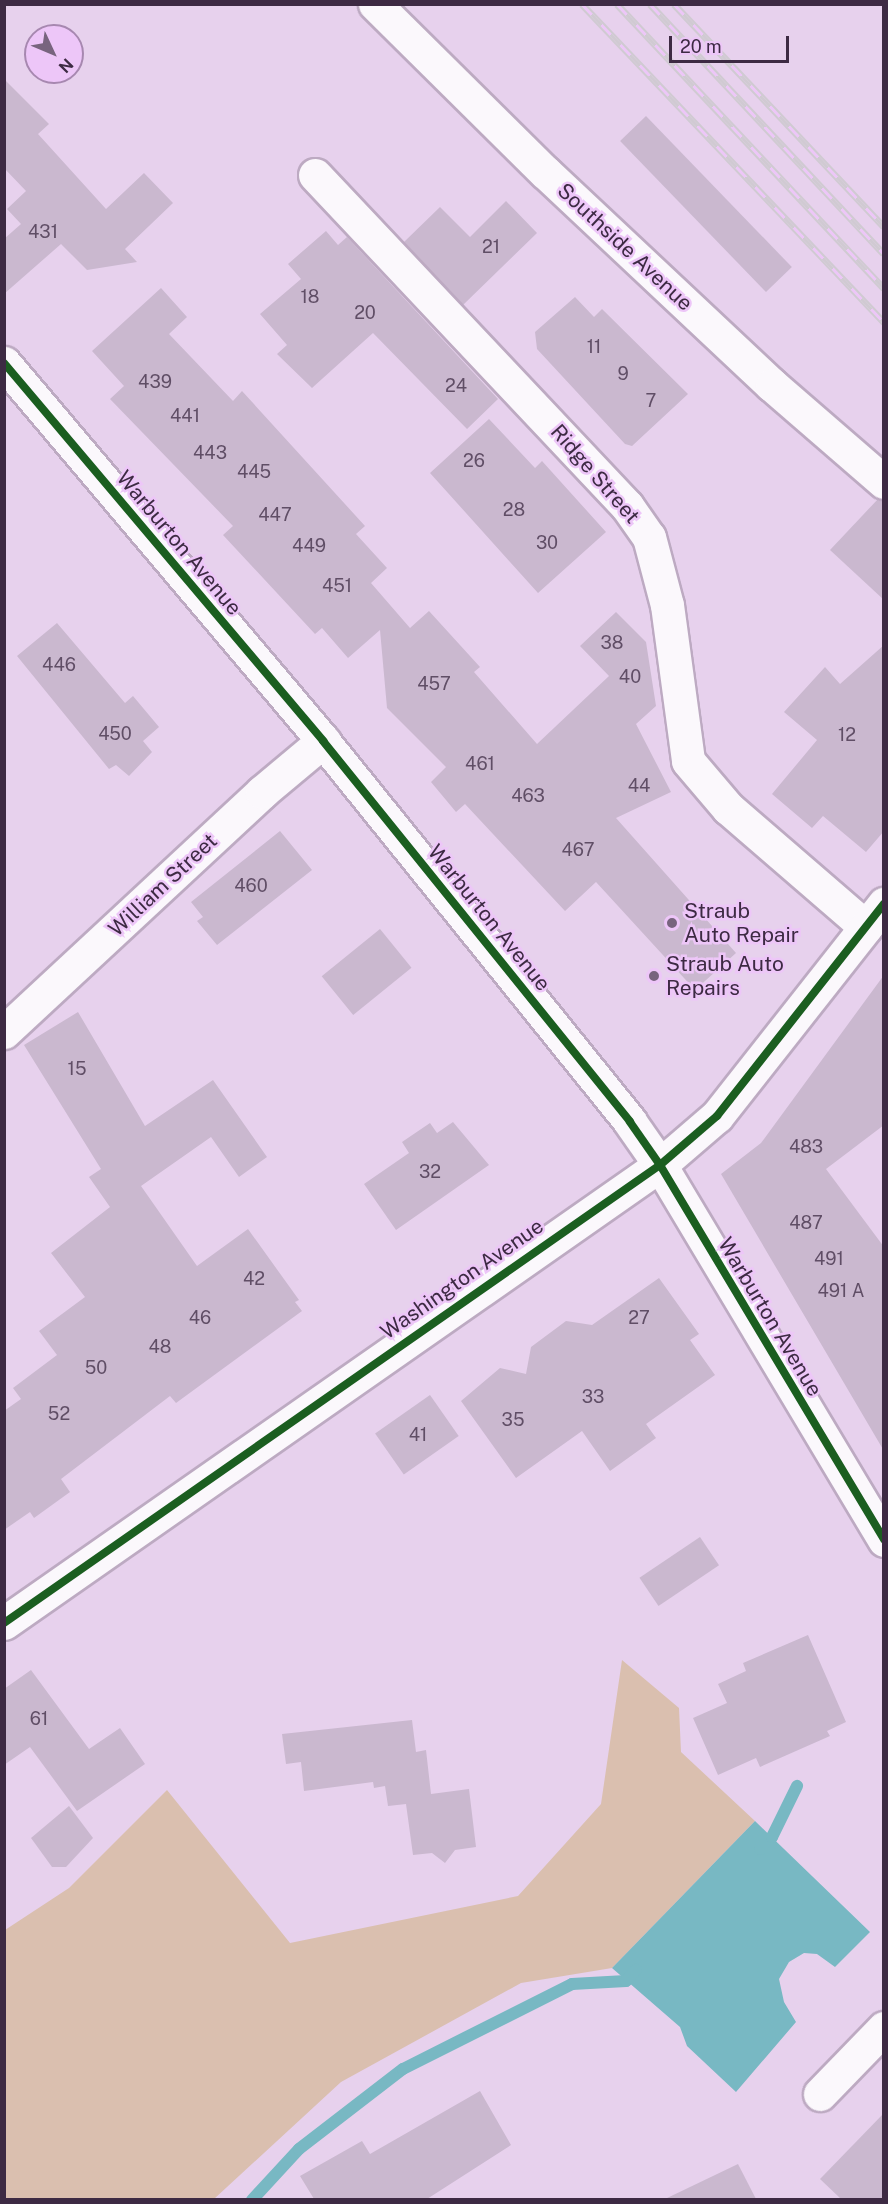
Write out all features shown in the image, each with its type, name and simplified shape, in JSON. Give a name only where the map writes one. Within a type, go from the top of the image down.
[{"type":"street","name":"Southside Avenue","points":[[375,4],[571,196],[772,385],[884,482]]},
{"type":"street","name":"Ridge Street","points":[[315,175],[627,506],[649,537],[667,605],[688,761],[728,808],[875,915]]},
{"type":"street","name":"Warburton Avenue","points":[[4,363],[323,741],[660,1165],[877,1530]]},
{"type":"street","name":"William Street","points":[[4,1032],[262,792],[323,741]]},
{"type":"street","name":"Washington Avenue","points":[[4,1623],[660,1165],[717,1116],[875,915]]},
{"type":"street","points":[[820,2094],[884,2028]]},
{"type":"shaded area","points":[[622,1660],[679,1708],[681,1752],[755,1821],[612,1968],[521,1983],[341,2082],[214,2199],[5,2200],[5,1930],[69,1888],[167,1790],[290,1943],[518,1896],[601,1804]]},
{"type":"shaded area","points":[[755,1821],[870,1932],[835,1967],[817,1954],[804,1953],[789,1962],[779,1979],[784,2002],[796,2022],[736,2092],[687,2046],[680,2027],[612,1968]]},
{"type":"building","points":[[4,79],[49,124],[38,134],[106,209],[144,173],[173,203],[125,249],[137,262],[87,270],[61,244],[4,294],[4,239],[21,224],[7,209],[26,191],[4,168]]},
{"type":"building","points":[[646,116],[792,267],[766,292],[620,141]]},
{"type":"building","points":[[506,201],[537,233],[463,305],[404,242],[440,207],[470,237]]},
{"type":"building","points":[[326,231],[338,245],[347,237],[498,399],[467,429],[373,333],[312,388],[277,354],[287,345],[260,314],[301,279],[288,264]]},
{"type":"building","points":[[161,288],[187,317],[169,334],[233,401],[242,391],[365,526],[356,534],[387,568],[371,583],[410,628],[429,611],[480,667],[474,672],[537,744],[609,676],[580,646],[616,612],[646,642],[656,706],[636,724],[671,792],[616,818],[736,953],[695,990],[596,882],[565,911],[465,804],[456,812],[431,782],[446,767],[387,708],[380,630],[348,658],[322,628],[315,634],[223,535],[233,526],[110,399],[124,386],[92,351]]},
{"type":"building","points":[[575,297],[594,317],[602,309],[688,394],[632,446],[625,444],[537,349],[535,332]]},
{"type":"building","points":[[489,419],[535,468],[542,461],[606,532],[538,593],[430,473]]},
{"type":"building","points":[[878,499],[884,500],[884,600],[830,550]]},
{"type":"building","points":[[57,623],[125,703],[133,696],[159,727],[143,741],[152,752],[129,776],[116,765],[109,769],[17,656]]},
{"type":"building","points":[[884,645],[884,831],[866,852],[823,816],[812,828],[772,794],[817,740],[784,712],[825,667],[840,684]]},
{"type":"building","points":[[280,831],[312,870],[217,945],[197,921],[203,917],[191,902]]},
{"type":"building","points":[[380,929],[411,968],[353,1015],[322,976]]},
{"type":"building","points":[[884,975],[884,1125],[826,1169],[884,1247],[884,1451],[721,1174],[761,1143]]},
{"type":"building","points":[[78,1012],[145,1126],[213,1080],[267,1157],[239,1177],[211,1137],[141,1186],[197,1266],[248,1229],[299,1300],[295,1302],[302,1311],[176,1403],[170,1396],[61,1479],[70,1492],[34,1518],[30,1512],[4,1530],[4,1411],[21,1399],[13,1388],[57,1355],[39,1331],[85,1297],[51,1253],[110,1207],[89,1177],[101,1169],[24,1045]]},
{"type":"building","points":[[453,1122],[489,1165],[396,1230],[364,1184],[409,1153],[402,1142],[430,1123],[437,1133]]},
{"type":"building","points":[[659,1278],[699,1334],[690,1340],[715,1375],[646,1424],[656,1438],[610,1471],[582,1431],[516,1478],[461,1401],[500,1368],[526,1374],[531,1347],[566,1321],[592,1325]]},
{"type":"building","points":[[430,1395],[459,1436],[404,1474],[375,1433]]},
{"type":"building","points":[[700,1537],[719,1565],[658,1606],[639,1578]]},
{"type":"building","points":[[808,1635],[846,1722],[827,1731],[830,1736],[760,1767],[756,1758],[718,1775],[693,1718],[727,1703],[718,1684],[746,1671],[743,1663]]},
{"type":"building","points":[[31,1670],[89,1749],[120,1728],[145,1764],[77,1811],[30,1747],[4,1765],[4,1689]]},
{"type":"building","points":[[412,1720],[416,1752],[426,1750],[431,1794],[469,1789],[476,1847],[455,1850],[445,1863],[432,1853],[413,1855],[406,1804],[388,1806],[385,1786],[374,1788],[373,1782],[304,1791],[301,1762],[286,1764],[282,1734]]},
{"type":"building","points":[[69,1806],[93,1838],[66,1867],[52,1867],[31,1838]]},
{"type":"building","points":[[480,2091],[511,2145],[427,2199],[314,2199],[300,2176],[362,2141],[370,2154]]},
{"type":"building","points":[[884,2113],[884,2199],[841,2199],[820,2179]]},
{"type":"building","points":[[738,2164],[756,2199],[665,2199]]},
{"type":"waterway","points":[[760,1849],[772,1837],[797,1786]]},
{"type":"waterway","points":[[252,2200],[299,2149],[403,2069],[572,1984],[626,1981],[636,1970]]},
{"type":"railway","points":[[582,4],[884,322]]},
{"type":"railway","points":[[617,4],[884,288]]},
{"type":"railway","points":[[650,4],[884,254]]},
{"type":"railway","points":[[674,4],[884,227]]},
{"type":"cycle path","points":[[4,363],[323,741],[630,1122],[660,1165],[884,1540]]},
{"type":"cycle path","points":[[4,1623],[660,1165],[717,1116],[884,904]]},
{"type":"place","name":"Straub Auto Repair","points":[[672,923]]},
{"type":"place","name":"Straub Auto Repairs","points":[[654,976]]}]
